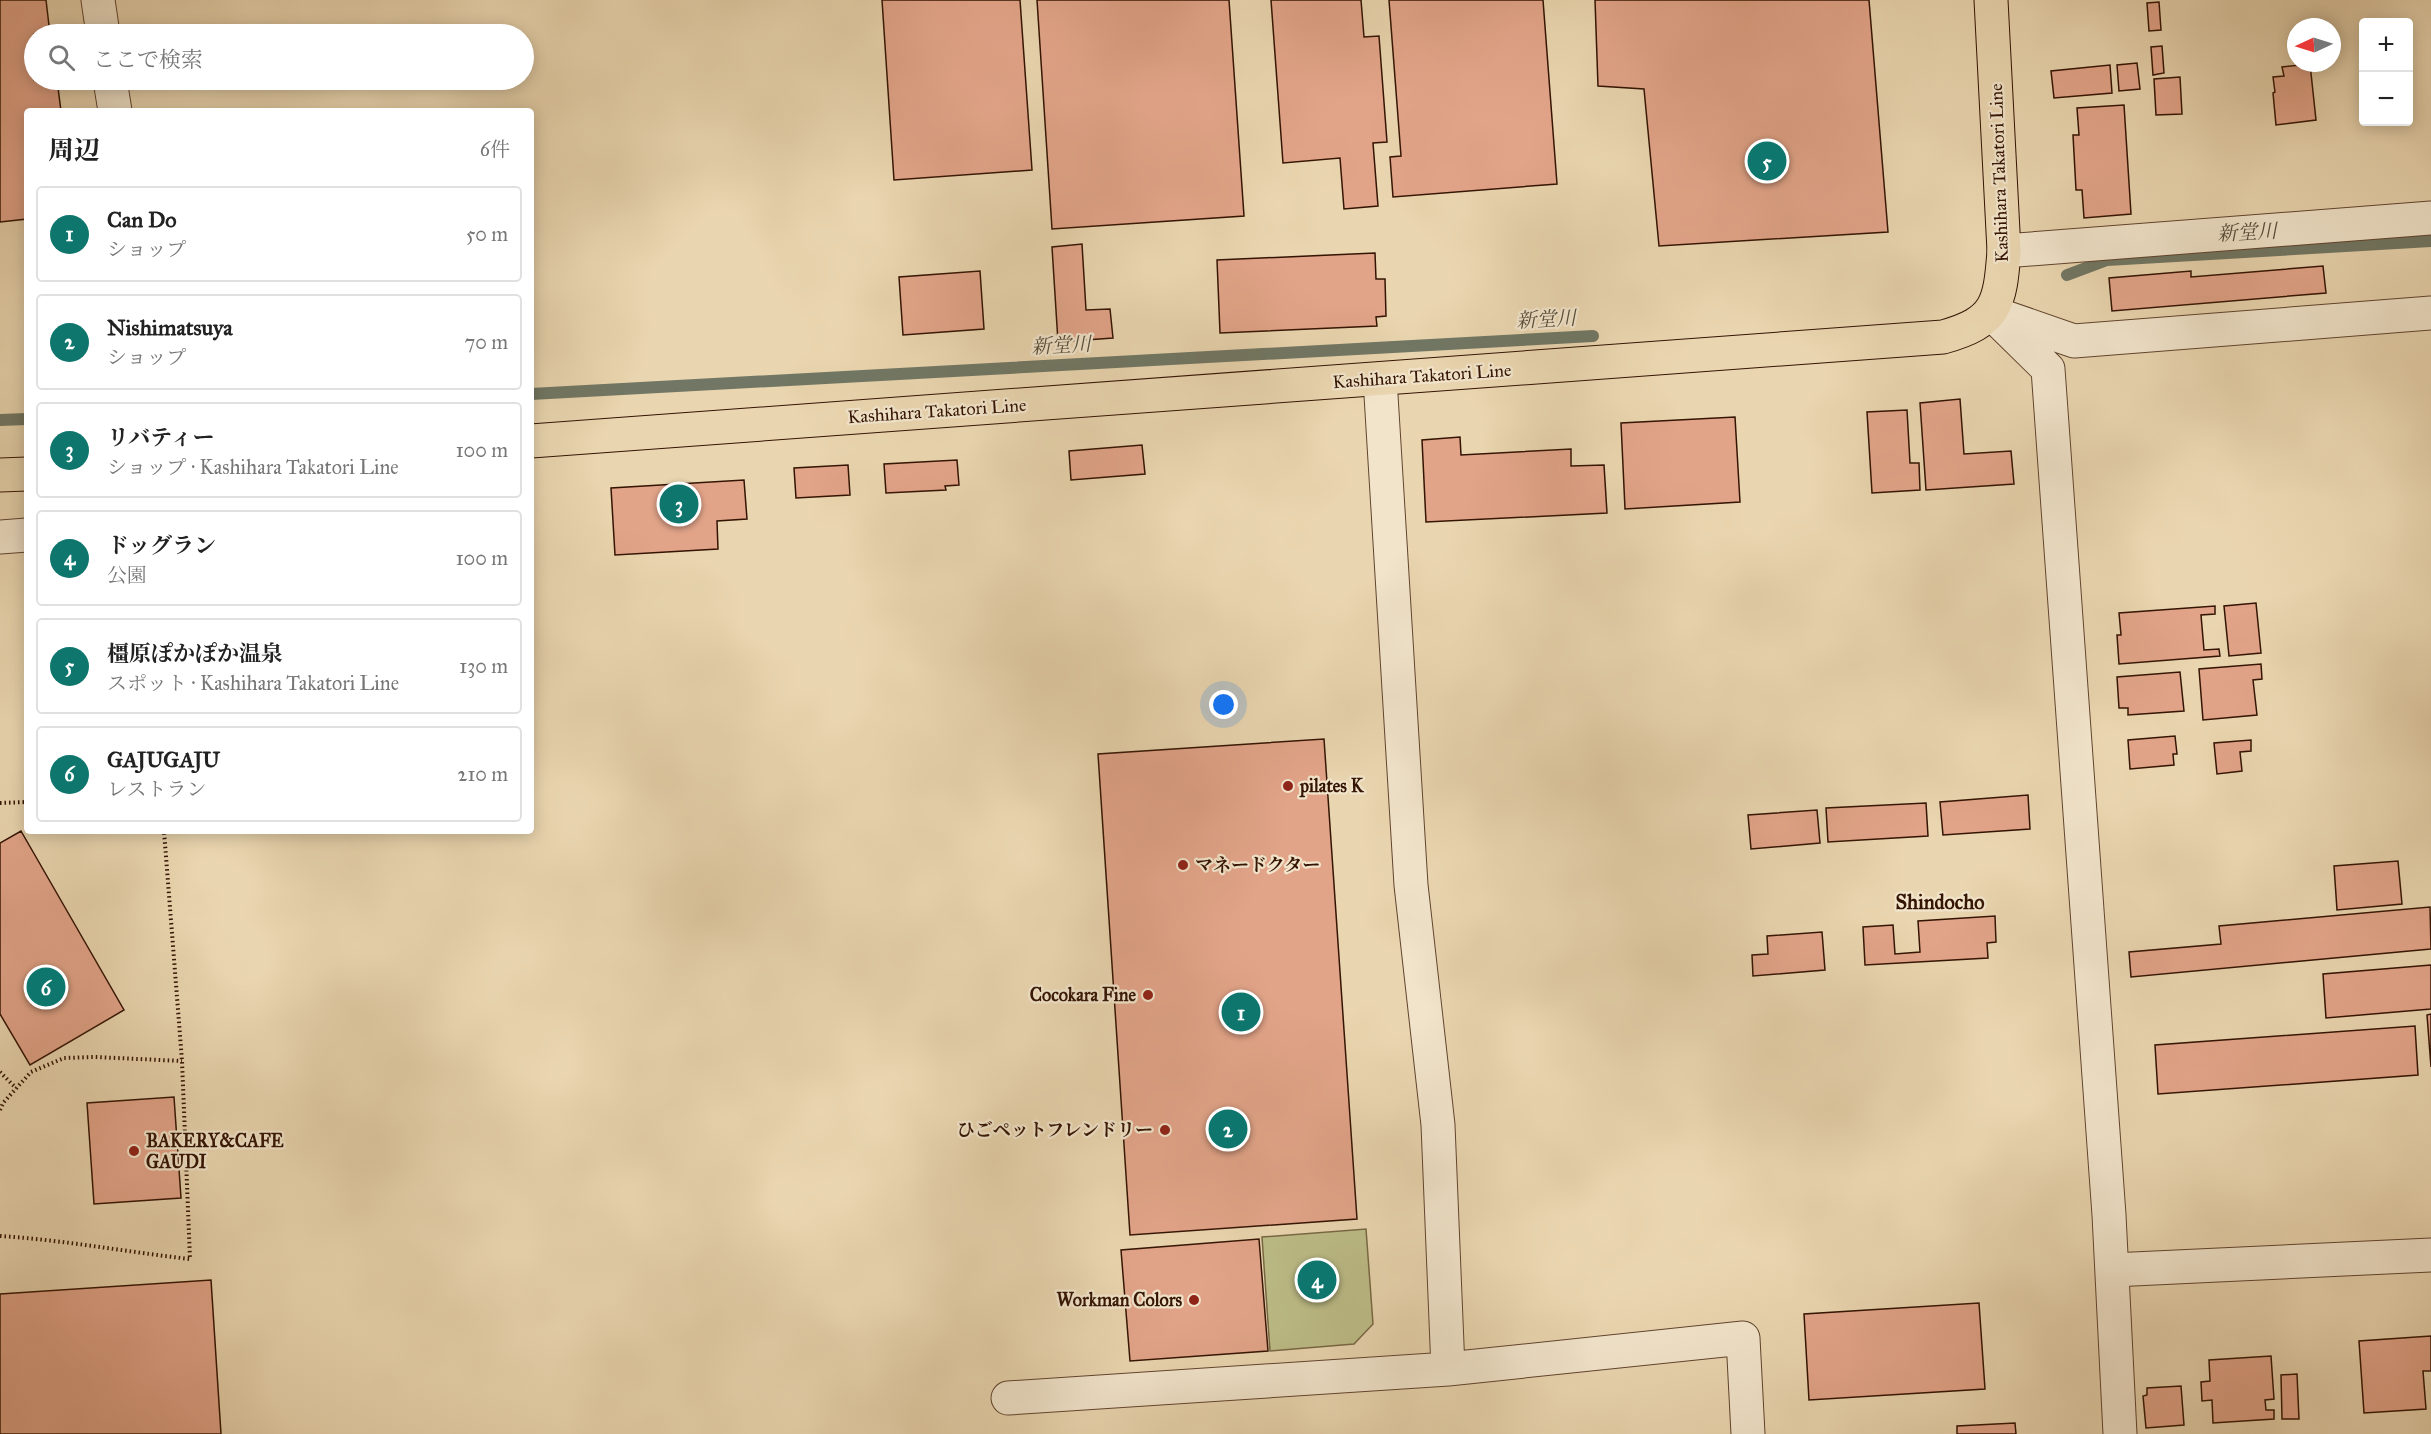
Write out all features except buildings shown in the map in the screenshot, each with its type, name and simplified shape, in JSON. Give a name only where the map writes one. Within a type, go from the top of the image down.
[{"type":"main road","name":"Kashihara Takatori Line","points":[[534,441],[1943,337],[1970,330],[1991,313],[2002,282],[2004,251],[1991,0]]},
{"type":"main road","points":[[0,475],[24,474]]},
{"type":"street","points":[[98,0],[102,24]]},
{"type":"street","points":[[112,90],[115,108]]},
{"type":"street","points":[[2004,251],[2431,218]]},
{"type":"street","points":[[1991,313],[2074,341],[2431,314]]},
{"type":"street","points":[[1991,313],[2048,369],[2112,1270],[2120,1434]]},
{"type":"street","points":[[1380,379],[1411,885],[1438,1125],[1448,1369]]},
{"type":"street","points":[[0,537],[24,535]]},
{"type":"street","points":[[2112,1270],[2431,1255]]},
{"type":"street","points":[[1008,1398],[1448,1369],[1743,1338],[1748,1434]]},
{"type":"path","points":[[0,803],[24,802]]},
{"type":"path","points":[[0,1236],[39,1238],[129,1252],[190,1258],[182,1061],[164,834]]},
{"type":"path","points":[[0,1110],[3,1103],[31,1072],[64,1058],[182,1061]]},
{"type":"path","points":[[0,1072],[16,1088]]},
{"type":"green space","points":[[1366,1229],[1373,1324],[1354,1344],[1270,1351],[1262,1237]]},
{"type":"waterway","name":"新堂川","points":[[2067,275],[2107,260],[2431,241]]},
{"type":"waterway","name":"新堂川","points":[[534,394],[1593,336]]},
{"type":"waterway","name":"新堂川","points":[[0,420],[24,419]]},
{"type":"place","name":"橿原ぽかぽか温泉","points":[[1767,161]]},
{"type":"place","name":"リバティー","points":[[679,504]]},
{"type":"place","name":"pilates K","points":[[1288,786]]},
{"type":"place","name":"マネードクター","points":[[1183,865]]},
{"type":"place","name":"GAJUGAJU","points":[[46,987]]},
{"type":"place","name":"Cocokara Fine","points":[[1148,995]]},
{"type":"place","name":"Can Do","points":[[1241,1012]]},
{"type":"place","name":"Nishimatsuya","points":[[1228,1129]]},
{"type":"place","name":"ひごペットフレンドリー","points":[[1165,1130]]},
{"type":"place","name":"BAKERY&CAFE GAUDI","points":[[134,1151]]},
{"type":"place","name":"ドッグラン","points":[[1317,1280]]},
{"type":"place","name":"Workman Colors","points":[[1194,1300]]},
{"type":"district","name":"Shindocho","points":[[1940,902]]}]
